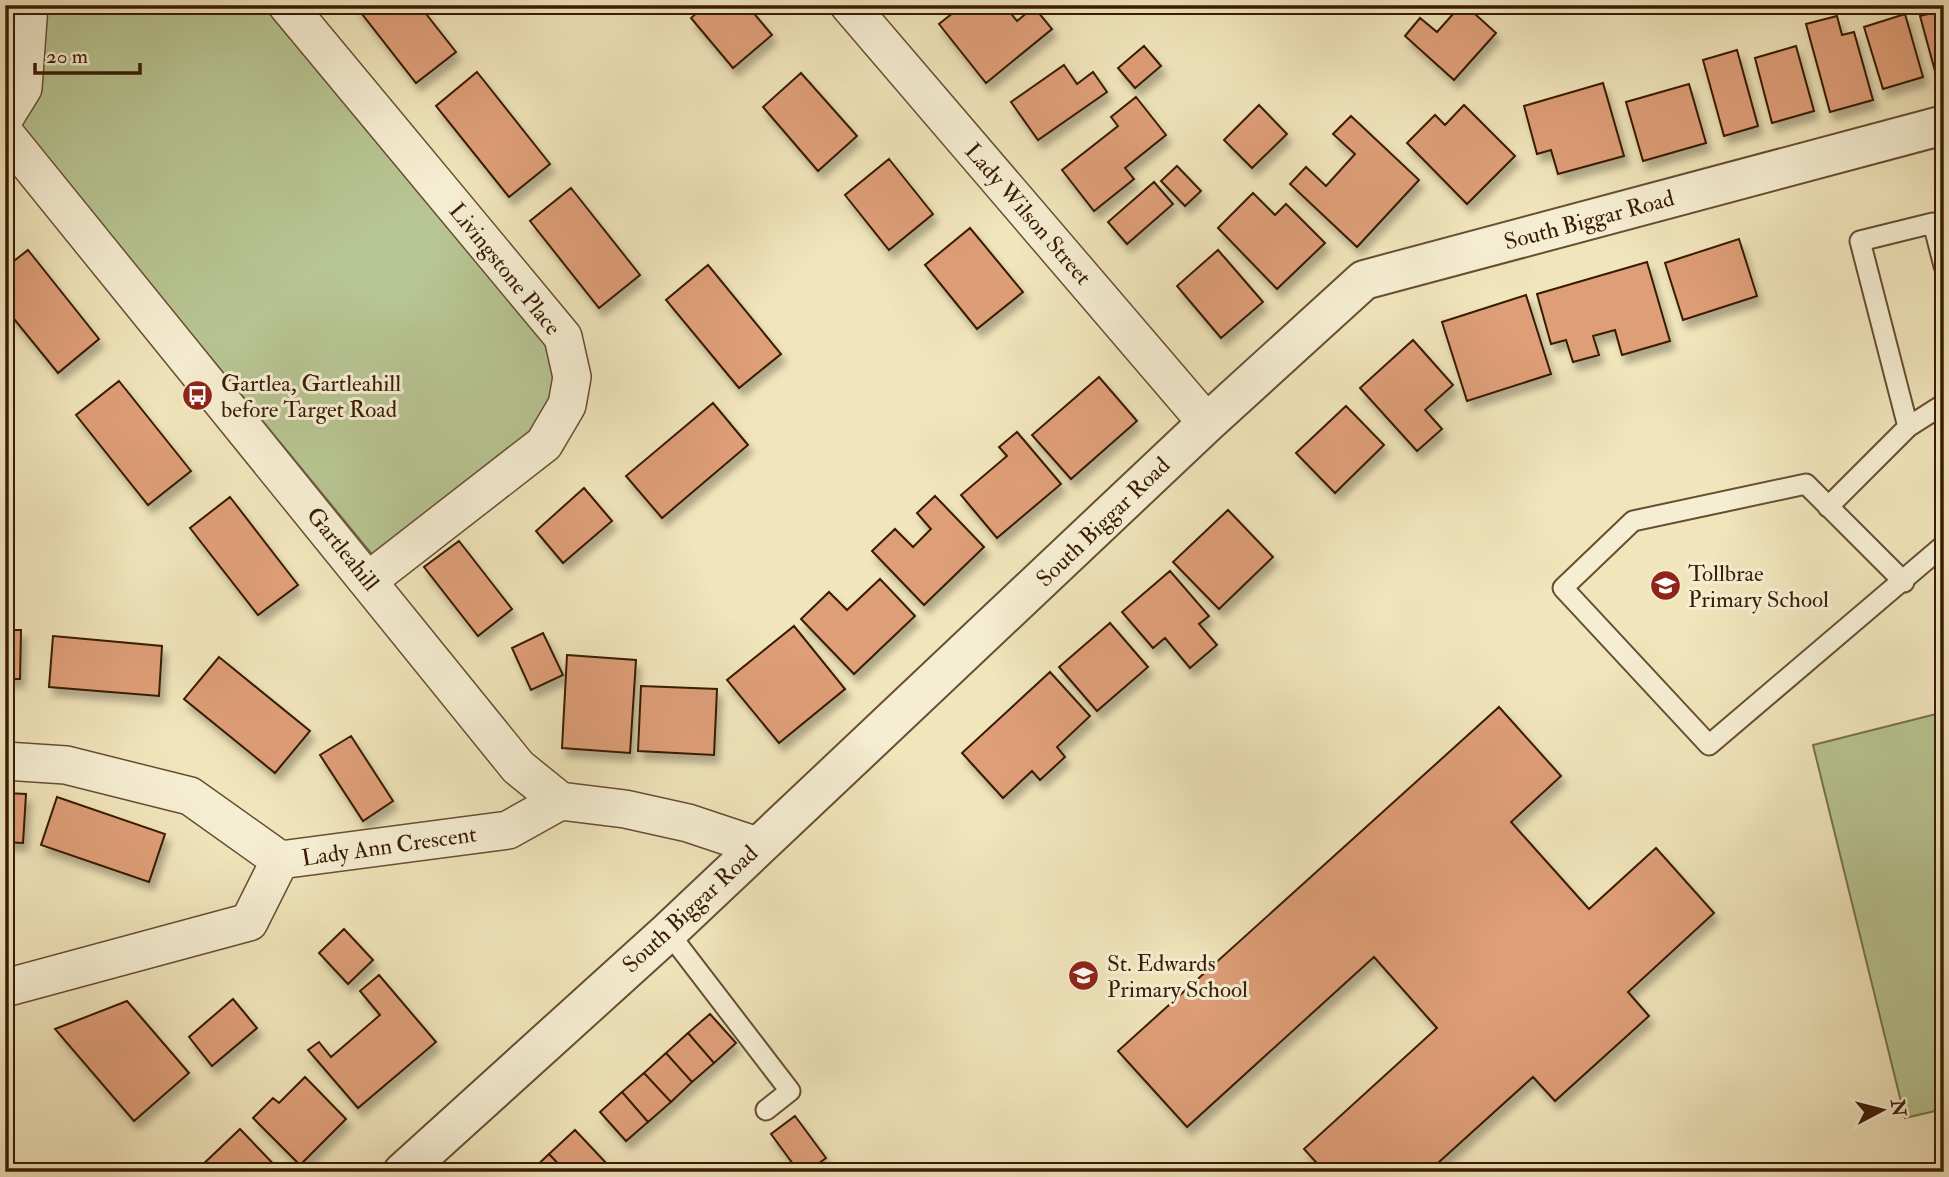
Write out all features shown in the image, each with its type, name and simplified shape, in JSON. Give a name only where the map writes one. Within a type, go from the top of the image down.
[{"type":"street","points":[[5,117],[23,88],[29,5]]},
{"type":"street","name":"Livingstone Place","points":[[287,5],[563,337],[572,377],[567,405],[544,444],[369,580]]},
{"type":"street","name":"Lady Wilson Street","points":[[849,5],[1207,423]]},
{"type":"street","name":"South Biggar Road","points":[[403,1172],[668,932],[1207,423],[1364,280],[1944,125]]},
{"type":"street","name":"Gartleahill","points":[[5,134],[518,767],[561,801]]},
{"type":"street","points":[[5,761],[65,765],[190,796],[280,860]]},
{"type":"street","points":[[561,801],[625,809],[688,823],[757,846]]},
{"type":"street","name":"Lady Ann Crescent","points":[[5,988],[250,922],[280,860],[508,830],[561,801]]},
{"type":"lane","points":[[1908,427],[1860,241],[1933,223],[1944,266]]},
{"type":"lane","points":[[1828,507],[1908,427],[1944,404]]},
{"type":"lane","points":[[1904,582],[1806,484],[1633,521],[1563,588],[1709,745],[1904,582],[1944,545]]},
{"type":"lane","points":[[668,932],[790,1091],[765,1111]]},
{"type":"green space","points":[[5,5],[280,5],[556,338],[562,378],[537,440],[375,558],[5,107]]},
{"type":"green space","points":[[1944,712],[1944,1109],[1905,1118],[1813,745]]},
{"type":"building","points":[[355,5],[419,5],[456,52],[416,83]]},
{"type":"building","points":[[706,5],[747,5],[772,35],[733,68],[691,18]]},
{"type":"building","points":[[963,5],[1007,5],[1005,6],[1017,21],[1034,7],[1052,29],[986,83],[939,24]]},
{"type":"building","points":[[1461,5],[1465,5],[1496,33],[1454,80],[1405,36],[1420,18],[1437,32]]},
{"type":"building","points":[[1944,10],[1944,80],[1938,82],[1920,16]]},
{"type":"building","points":[[1905,14],[1923,77],[1883,89],[1864,27]]},
{"type":"building","points":[[1837,16],[1842,35],[1854,32],[1873,100],[1830,112],[1806,24]]},
{"type":"building","points":[[1144,46],[1161,66],[1135,88],[1118,68]]},
{"type":"building","points":[[1796,46],[1814,111],[1772,123],[1755,58]]},
{"type":"building","points":[[1737,50],[1758,126],[1724,136],[1703,60]]},
{"type":"building","points":[[1064,65],[1077,84],[1093,72],[1107,92],[1038,140],[1011,102]]},
{"type":"building","points":[[477,72],[550,164],[509,197],[436,106]]},
{"type":"building","points":[[801,73],[857,136],[818,171],[763,107]]},
{"type":"building","points":[[1603,83],[1624,156],[1558,174],[1551,150],[1537,154],[1524,106]]},
{"type":"building","points":[[1689,84],[1706,143],[1643,161],[1626,102]]},
{"type":"building","points":[[1136,97],[1166,135],[1125,168],[1134,179],[1094,211],[1062,170],[1118,126],[1111,117]]},
{"type":"building","points":[[1259,105],[1287,134],[1252,168],[1224,140]]},
{"type":"building","points":[[1464,105],[1515,156],[1467,204],[1407,143],[1435,115],[1445,125]]},
{"type":"building","points":[[1351,116],[1419,180],[1357,247],[1290,184],[1306,167],[1326,186],[1355,154],[1333,134]]},
{"type":"building","points":[[889,159],[933,214],[889,250],[845,195]]},
{"type":"building","points":[[1177,166],[1201,191],[1185,206],[1161,181]]},
{"type":"building","points":[[1154,182],[1173,204],[1127,244],[1108,222]]},
{"type":"building","points":[[571,188],[640,275],[599,308],[530,221]]},
{"type":"building","points":[[1253,193],[1275,215],[1286,204],[1325,243],[1277,289],[1218,228]]},
{"type":"building","points":[[970,228],[1023,292],[977,329],[925,265]]},
{"type":"building","points":[[1739,239],[1757,296],[1683,320],[1665,263]]},
{"type":"building","points":[[28,250],[99,339],[58,373],[5,308],[5,268]]},
{"type":"building","points":[[1218,250],[1263,302],[1221,338],[1177,286]]},
{"type":"building","points":[[1647,262],[1670,341],[1622,355],[1615,330],[1593,336],[1599,355],[1573,362],[1566,340],[1551,344],[1537,294]]},
{"type":"building","points":[[708,265],[781,354],[739,388],[666,300]]},
{"type":"building","points":[[1526,295],[1551,374],[1467,401],[1442,322]]},
{"type":"building","points":[[1413,340],[1453,385],[1425,410],[1442,429],[1417,451],[1360,388]]},
{"type":"building","points":[[1099,377],[1137,421],[1071,479],[1032,435]]},
{"type":"building","points":[[119,381],[191,471],[148,505],[76,415]]},
{"type":"building","points":[[713,403],[748,445],[662,518],[626,476]]},
{"type":"building","points":[[1346,406],[1384,445],[1335,493],[1296,453]]},
{"type":"building","points":[[1017,432],[1061,484],[997,538],[961,495],[1007,456],[999,447]]},
{"type":"building","points":[[584,488],[612,521],[563,563],[536,531]]},
{"type":"building","points":[[935,496],[984,547],[924,605],[872,551],[895,529],[913,547],[931,529],[917,513]]},
{"type":"building","points":[[230,497],[298,585],[258,615],[190,528]]},
{"type":"building","points":[[1228,510],[1273,557],[1219,609],[1173,562]]},
{"type":"building","points":[[459,541],[512,609],[478,636],[424,567]]},
{"type":"building","points":[[1170,571],[1209,616],[1199,624],[1217,645],[1190,668],[1165,638],[1153,648],[1122,612]]},
{"type":"building","points":[[880,579],[915,616],[854,674],[801,619],[829,592],[847,610]]},
{"type":"building","points":[[1110,623],[1148,667],[1097,711],[1059,667]]},
{"type":"building","points":[[794,626],[845,689],[779,743],[727,680]]},
{"type":"building","points":[[5,630],[21,630],[20,679],[5,679]]},
{"type":"building","points":[[543,633],[563,675],[531,690],[512,648]]},
{"type":"building","points":[[53,636],[162,646],[159,696],[49,687]]},
{"type":"building","points":[[567,655],[636,660],[630,753],[562,748]]},
{"type":"building","points":[[219,657],[310,731],[275,773],[184,699]]},
{"type":"building","points":[[1050,672],[1090,716],[1057,747],[1065,757],[1040,780],[1032,771],[1003,798],[962,753]]},
{"type":"building","points":[[641,686],[717,689],[714,755],[638,751]]},
{"type":"building","points":[[1499,707],[1561,776],[1511,822],[1589,909],[1656,848],[1714,913],[1628,992],[1649,1016],[1555,1101],[1533,1077],[1428,1172],[1325,1172],[1304,1149],[1437,1028],[1374,957],[1187,1127],[1118,1051]]},
{"type":"building","points":[[351,736],[393,801],[363,821],[320,755]]},
{"type":"building","points":[[5,793],[26,794],[23,843],[5,842]]},
{"type":"building","points":[[57,797],[165,834],[149,882],[41,845]]},
{"type":"building","points":[[344,929],[373,960],[348,984],[319,953]]},
{"type":"building","points":[[379,975],[436,1042],[358,1108],[308,1050],[319,1042],[331,1057],[380,1015],[360,991]]},
{"type":"building","points":[[233,999],[257,1028],[212,1066],[189,1037]]},
{"type":"building","points":[[127,1001],[189,1073],[134,1121],[55,1029]]},
{"type":"building","points":[[710,1014],[736,1043],[714,1063],[688,1033]]},
{"type":"building","points":[[688,1033],[714,1063],[692,1082],[666,1053]]},
{"type":"building","points":[[666,1053],[692,1082],[671,1102],[644,1073]]},
{"type":"building","points":[[644,1073],[671,1102],[648,1122],[622,1092]]},
{"type":"building","points":[[305,1077],[346,1119],[300,1165],[253,1118],[273,1098],[279,1103]]},
{"type":"building","points":[[622,1092],[648,1122],[626,1141],[600,1112]]},
{"type":"building","points":[[795,1116],[826,1158],[807,1172],[799,1172],[771,1134]]},
{"type":"building","points":[[240,1129],[281,1172],[196,1172],[196,1171]]},
{"type":"building","points":[[575,1130],[608,1165],[601,1172],[566,1172],[549,1154]]},
{"type":"building","points":[[549,1154],[566,1172],[530,1172]]},
{"type":"place","name":"Gartlea, Gartleahill before Target Road","points":[[198,396]]},
{"type":"place","name":"Tollbrae Primary School","points":[[1665,586]]},
{"type":"place","name":"St. Edwards Primary School","points":[[1084,976]]}]
